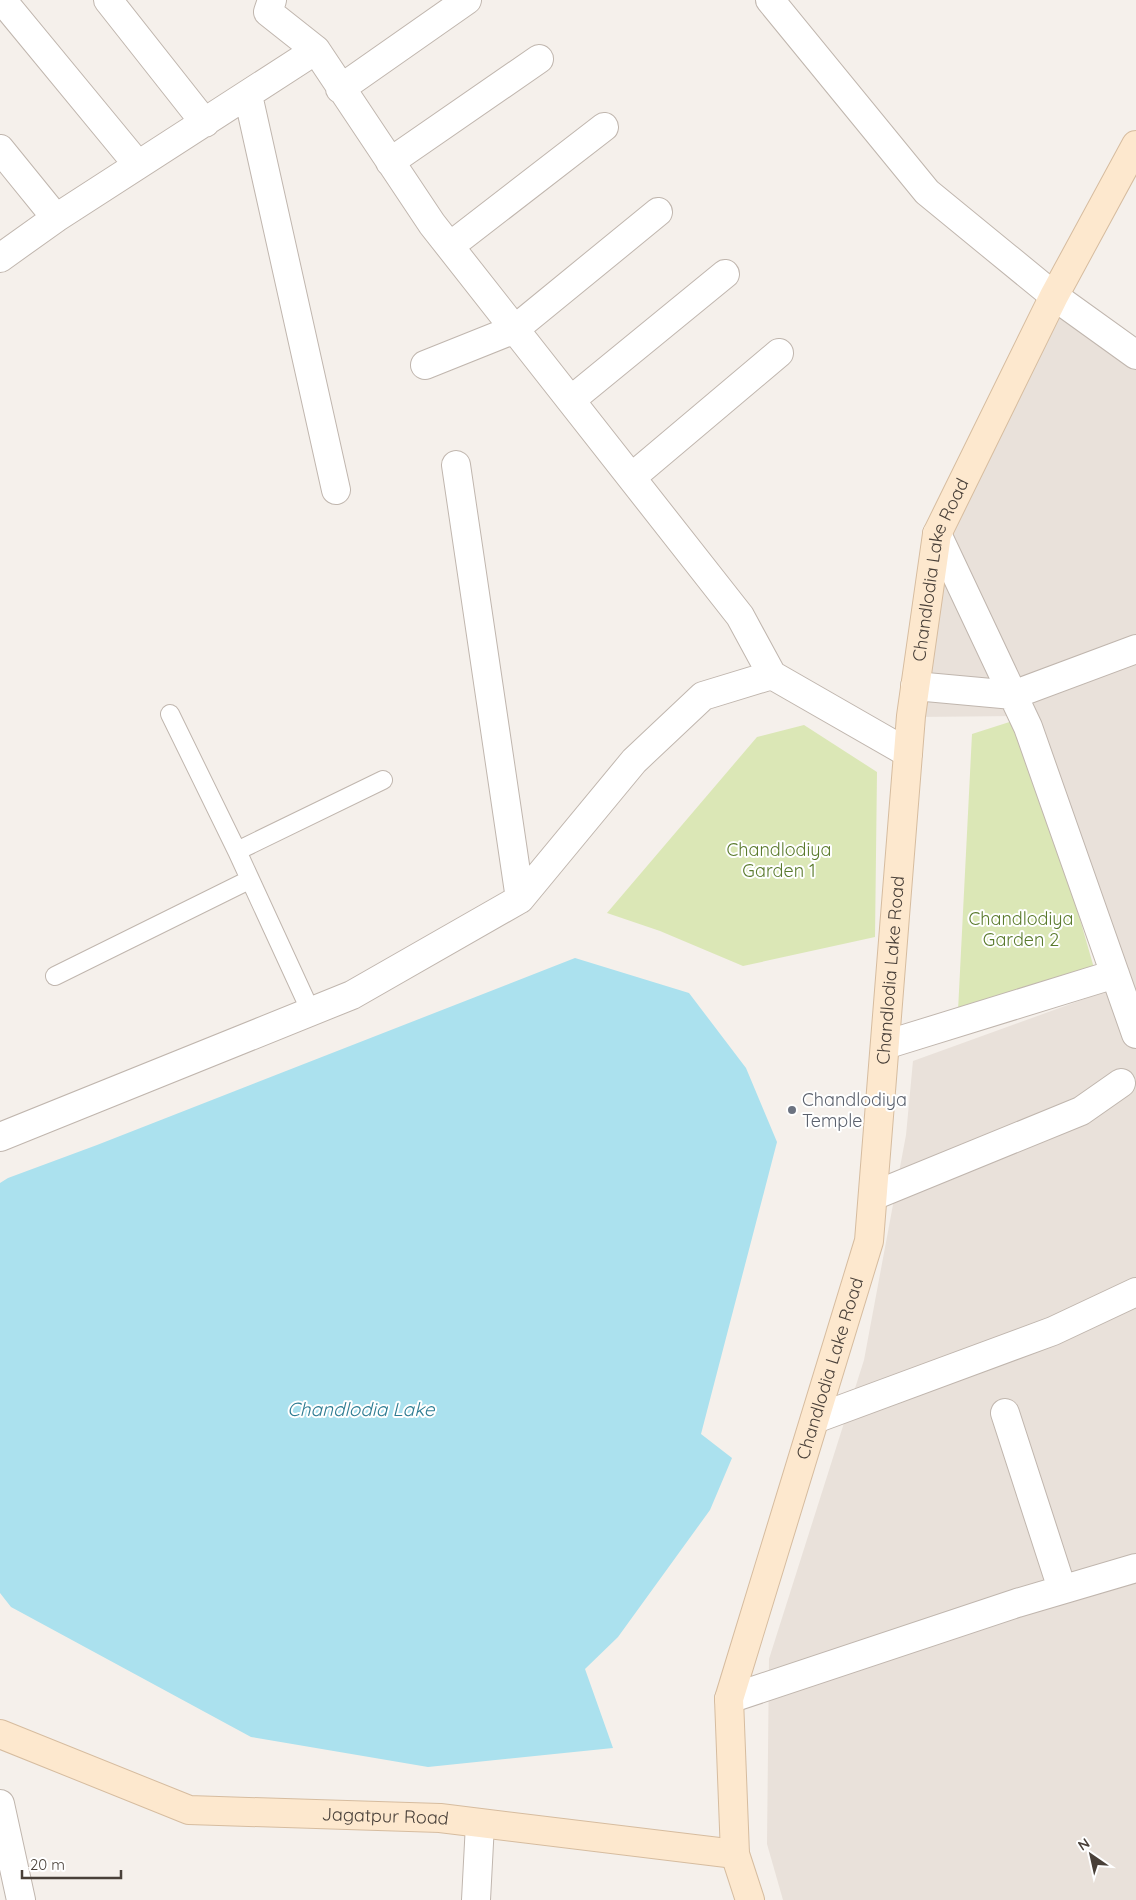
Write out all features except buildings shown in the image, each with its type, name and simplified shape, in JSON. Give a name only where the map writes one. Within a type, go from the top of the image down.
[{"type":"street","points":[[2,0],[138,165]]},
{"type":"street","points":[[108,0],[205,123]]},
{"type":"street","points":[[272,0],[268,12],[316,50],[340,89],[432,224],[740,616],[772,675],[908,753]]},
{"type":"street","points":[[340,89],[467,0]]},
{"type":"street","points":[[770,0],[928,192],[1054,296],[1136,355]]},
{"type":"street","points":[[0,258],[56,218],[316,50]]},
{"type":"street","points":[[390,162],[539,59]]},
{"type":"street","points":[[248,95],[336,490]]},
{"type":"street","points":[[450,246],[604,127]]},
{"type":"street","name":"Chandlodia Lake Road","points":[[735,1854],[729,1699],[869,1241],[908,753],[915,686],[937,534],[1054,296],[1136,145]]},
{"type":"street","points":[[0,149],[56,218]]},
{"type":"street","points":[[425,365],[515,329],[658,212]]},
{"type":"street","points":[[571,400],[724,274]]},
{"type":"street","points":[[632,477],[779,353]]},
{"type":"street","points":[[456,465],[520,900]]},
{"type":"street","points":[[937,534],[1028,727],[1122,975],[1136,1034]]},
{"type":"street","points":[[915,686],[1013,695],[1136,649]]},
{"type":"street","points":[[0,1137],[352,995],[520,900],[634,761],[703,696],[772,675]]},
{"type":"street","points":[[885,1045],[1122,975]]},
{"type":"street","points":[[873,1196],[1081,1111],[1121,1084]]},
{"type":"street","points":[[815,1419],[1053,1331],[1136,1292]]},
{"type":"street","points":[[1005,1413],[1062,1590]]},
{"type":"street","points":[[729,1699],[1062,1590],[1136,1568]]},
{"type":"street","name":"Jagatpur Road","points":[[0,1734],[189,1810],[440,1818],[735,1854]]},
{"type":"street","points":[[0,1804],[21,1900]]},
{"type":"street","points":[[476,1900],[480,1824]]},
{"type":"street","points":[[735,1854],[750,1900]]},
{"type":"lane","points":[[170,714],[237,850],[249,880],[311,1012]]},
{"type":"lane","points":[[237,850],[383,780]]},
{"type":"lane","points":[[55,976],[249,880]]},
{"type":"shaded area","points":[[1058,313],[1136,364],[1136,1900],[783,1900],[767,1844],[769,1659],[864,1360],[906,1135],[913,1061],[1112,989],[1031,716],[915,717],[950,531]]},
{"type":"green space","name":"Chandlodiya Garden 2","points":[[1022,718],[1094,968],[958,1011],[972,734]]},
{"type":"green space","name":"Chandlodiya Garden 1","points":[[804,725],[877,772],[875,937],[743,966],[660,931],[607,913],[757,737]]},
{"type":"water","name":"Chandlodia Lake","points":[[575,958],[689,993],[746,1068],[777,1142],[701,1434],[732,1458],[710,1510],[618,1637],[585,1669],[613,1748],[428,1767],[251,1737],[11,1607],[0,1593],[0,1183],[8,1178]]},
{"type":"place","name":"Chandlodiya Temple","points":[[792,1110]]}]
